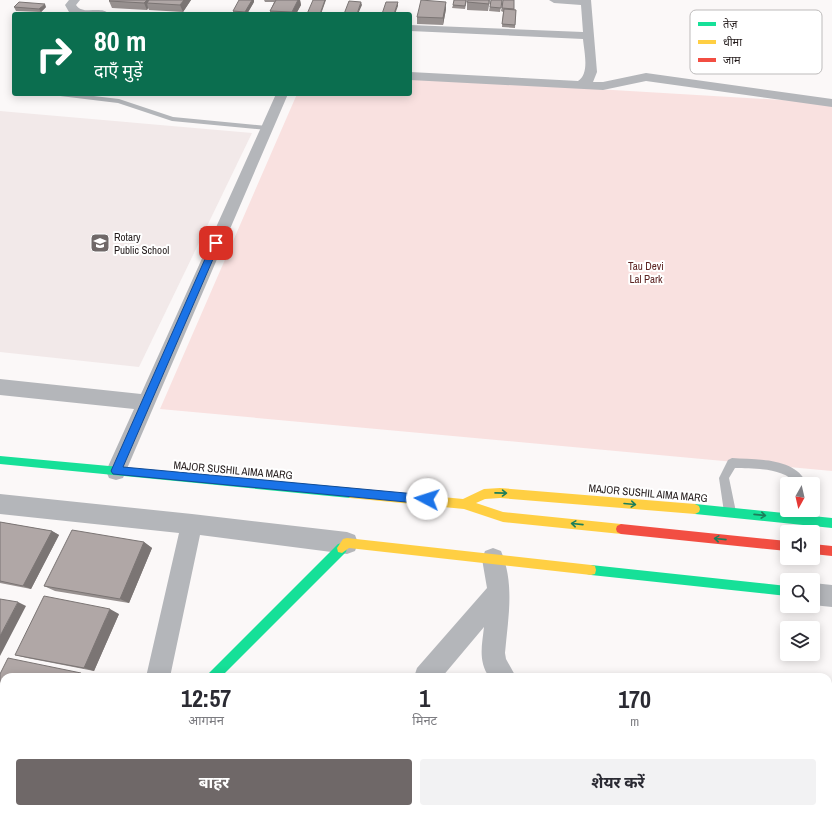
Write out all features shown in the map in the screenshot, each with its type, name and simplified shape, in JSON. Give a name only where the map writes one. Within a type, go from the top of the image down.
[{"type":"street","points":[[75,0],[70,5],[73,10],[78,12]]},
{"type":"street","points":[[554,0],[586,1],[591,72],[587,81],[580,85]]},
{"type":"street","points":[[412,28],[588,36]]},
{"type":"street","points":[[412,76],[603,86],[646,77],[832,103]]},
{"type":"street","points":[[116,471],[145,402],[281,96]]},
{"type":"street","points":[[0,387],[145,402]]},
{"type":"street","name":"MAJOR SUSHIL AIMA MARG","points":[[0,460],[464,504],[503,517],[780,545]]},
{"type":"street","name":"MAJOR SUSHIL AIMA MARG","points":[[464,504],[484,494],[500,493],[730,512],[832,523]]},
{"type":"street","points":[[0,504],[192,524],[493,560],[780,590]]},
{"type":"street","points":[[159,673],[192,524]]},
{"type":"street","points":[[218,673],[347,543]]},
{"type":"street","points":[[820,549],[832,550]]},
{"type":"street","points":[[493,560],[499,591],[493,653],[494,663],[501,673]]},
{"type":"street","points":[[429,673],[499,591]]},
{"type":"street","points":[[820,595],[832,596]]},
{"type":"lane","points":[[77,96],[119,101],[172,118],[267,128]]},
{"type":"lane","points":[[730,512],[724,478],[732,463],[784,469],[797,477]]},
{"type":"lane","points":[[816,517],[817,521]]},
{"type":"shaded area","name":"Rotary Public School","points":[[0,111],[252,133],[139,367],[0,352]]},
{"type":"green space","name":"Tau Devi Lal Park","points":[[412,78],[832,103],[832,471],[160,409],[296,96],[412,96]]},
{"type":"building","points":[[147,0],[144,3],[109,1]]},
{"type":"building","points":[[149,0],[184,0],[180,5],[147,3]]},
{"type":"building","points":[[239,0],[252,0],[245,12],[233,11]]},
{"type":"building","points":[[276,0],[298,0],[292,12],[270,11]]},
{"type":"building","points":[[313,0],[325,0],[321,12],[308,12]]},
{"type":"building","points":[[421,0],[446,2],[443,18],[417,17]]},
{"type":"building","points":[[454,0],[466,0],[465,6],[453,5]]},
{"type":"building","points":[[468,0],[489,0],[489,4],[467,2]]},
{"type":"building","points":[[491,0],[502,0],[501,8],[490,7]]},
{"type":"building","points":[[503,0],[514,0],[514,9],[502,8]]},
{"type":"building","points":[[349,1],[361,2],[358,12],[345,12]]},
{"type":"building","points":[[19,2],[45,4],[39,9],[14,7]]},
{"type":"building","points":[[386,2],[398,2],[395,12],[383,12]]},
{"type":"building","points":[[504,9],[516,10],[515,25],[502,24]]},
{"type":"building","points":[[0,522],[52,531],[23,586],[0,581]]},
{"type":"building","points":[[72,530],[144,542],[120,599],[44,586]]},
{"type":"building","points":[[44,596],[110,609],[84,668],[15,655]]},
{"type":"building","points":[[0,599],[18,602],[0,636]]},
{"type":"building","points":[[8,658],[81,673],[0,673]]},
{"type":"traffic: fast","points":[[0,460],[350,493]]},
{"type":"traffic: fast","points":[[695,509],[832,523]]},
{"type":"traffic: fast","points":[[217,673],[342,548]]},
{"type":"traffic: fast","points":[[591,570],[780,590]]},
{"type":"traffic: slow","points":[[350,493],[464,504],[503,517],[621,529]]},
{"type":"traffic: slow","points":[[464,504],[484,494],[500,493],[695,509]]},
{"type":"traffic: slow","points":[[342,548],[347,543],[591,570]]},
{"type":"traffic: jam","points":[[621,529],[780,545]]},
{"type":"traffic: jam","points":[[820,550],[832,551]]},
{"type":"place","name":"Rotary Public School","points":[[100,243]]},
{"type":"route","points":[[216,243],[116,471],[210,481],[427,499]]}]
